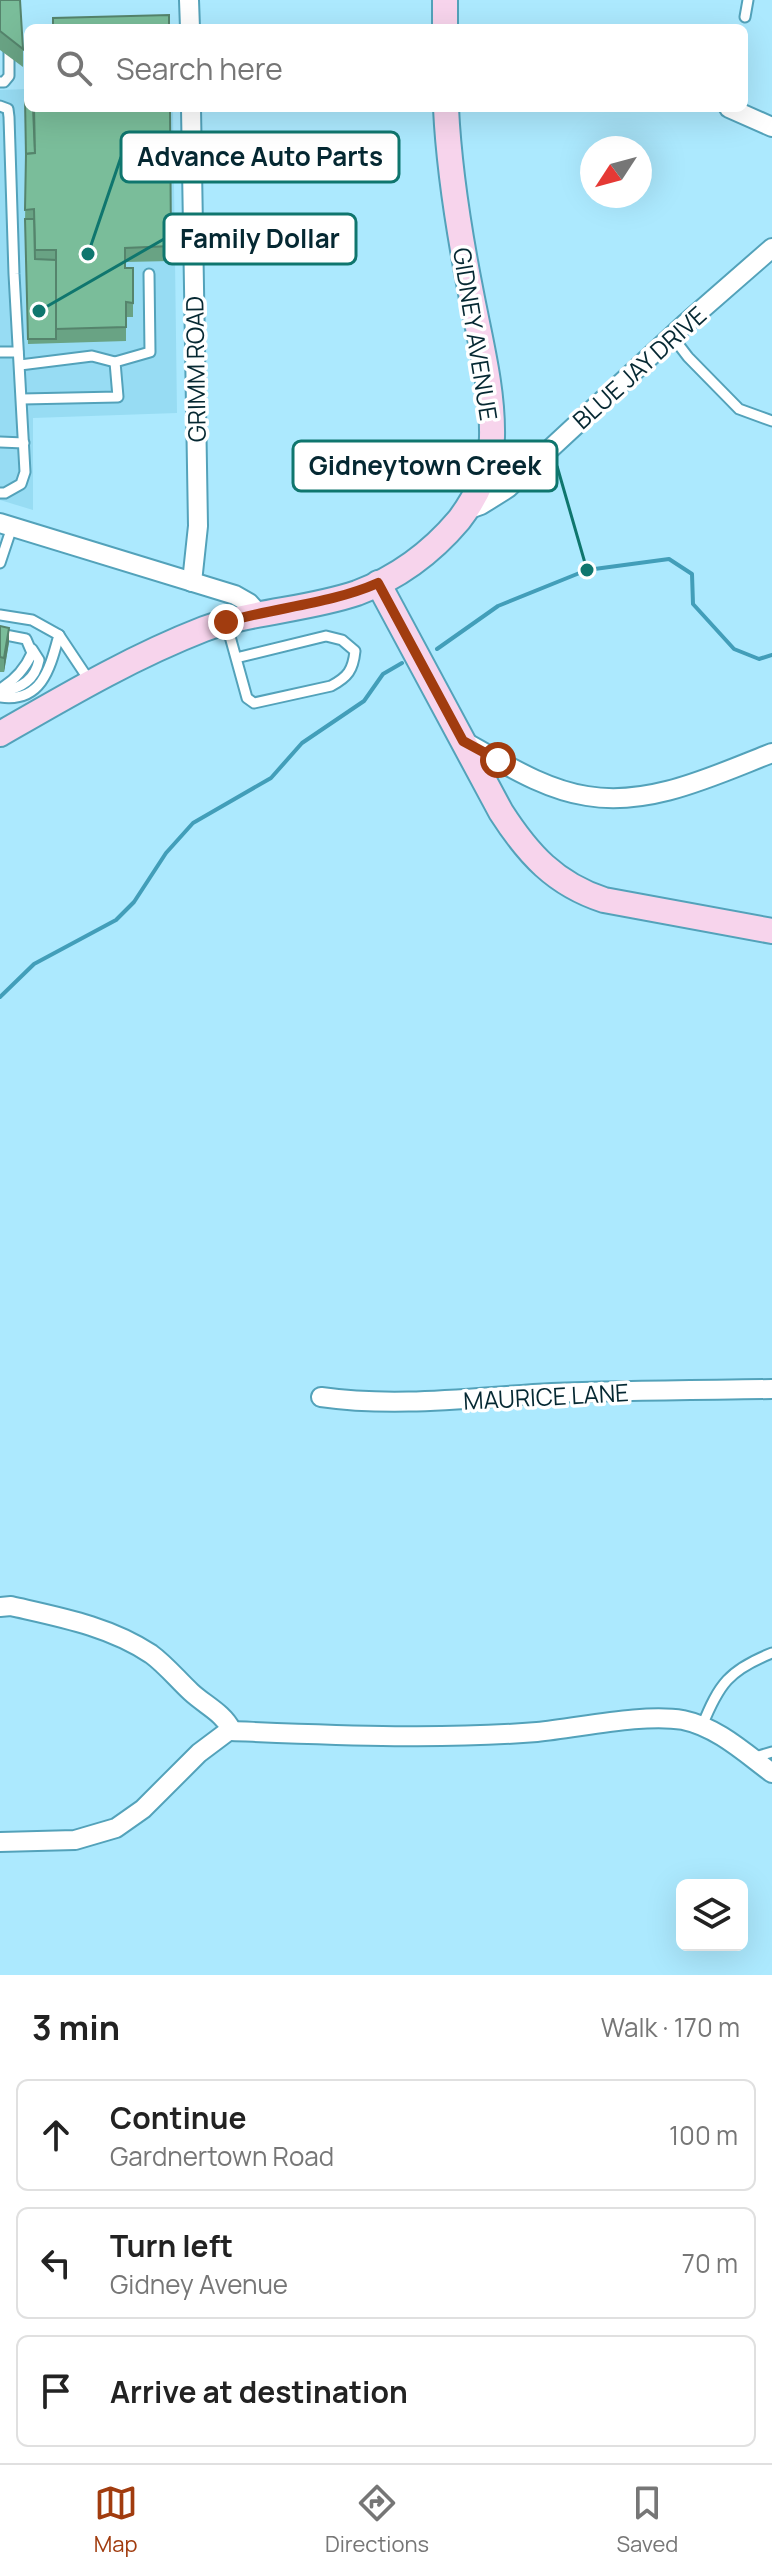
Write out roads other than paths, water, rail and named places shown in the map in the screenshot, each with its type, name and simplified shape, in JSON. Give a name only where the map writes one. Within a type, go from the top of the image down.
[{"type":"street","points":[[189,0],[190,24]]},
{"type":"street","points":[[445,0],[445,24]]},
{"type":"street","name":"GRIMM ROAD","points":[[191,112],[198,526],[192,582]]},
{"type":"street","name":"GIDNEY AVENUE","points":[[0,734],[126,663],[226,622],[327,601],[378,583],[430,551],[467,510],[490,455],[492,437],[488,380],[449,162],[446,112]]},
{"type":"street","points":[[738,112],[772,127]]},
{"type":"street","name":"BLUE JAY DRIVE","points":[[467,510],[508,488],[772,248]]},
{"type":"street","points":[[6,525],[235,595],[258,613]]},
{"type":"street","points":[[378,583],[501,812],[521,843],[540,863],[584,893],[616,903],[772,931]]},
{"type":"street","points":[[463,741],[559,789],[587,796],[622,798],[663,792],[772,753]]},
{"type":"street","name":"MAURICE LANE","points":[[321,1397],[417,1403],[553,1393],[772,1389]]},
{"type":"street","points":[[0,1607],[11,1606],[87,1624],[137,1647],[164,1665],[226,1719],[231,1731]]},
{"type":"street","points":[[0,1842],[75,1840],[116,1828],[143,1809],[199,1753],[231,1731],[428,1737],[536,1732],[657,1718],[683,1720],[717,1733],[772,1773]]},
{"type":"lane","points":[[745,17],[748,0]]},
{"type":"lane","points":[[0,82],[9,76],[9,43]]},
{"type":"lane","points":[[0,106],[8,109],[9,117],[25,472],[21,484],[0,493]]},
{"type":"lane","points":[[20,365],[92,356],[115,362],[150,352],[149,274]]},
{"type":"lane","points":[[672,336],[688,357],[739,409],[772,421]]},
{"type":"lane","points":[[0,352],[18,352]]},
{"type":"lane","points":[[22,399],[118,397],[115,362]]},
{"type":"lane","points":[[0,442],[24,443]]},
{"type":"lane","points":[[0,563],[6,525]]},
{"type":"lane","points":[[0,615],[32,620],[59,635],[91,683]]},
{"type":"lane","points":[[226,622],[247,698],[254,703],[331,686],[343,680],[354,667],[355,651],[342,640],[326,636],[236,658]]},
{"type":"lane","points":[[0,634],[26,639],[32,653],[28,664],[0,693],[13,699],[32,691],[48,672],[59,635]]},
{"type":"lane","points":[[702,1726],[716,1692],[743,1664],[772,1653]]},
{"type":"lane","points":[[752,1758],[772,1752]]},
{"type":"waterway","points":[[437,649],[498,606],[587,570],[669,559],[692,574],[693,604],[734,649],[759,659],[772,655]]},
{"type":"waterway","points":[[0,997],[34,964],[116,920],[134,902],[166,853],[193,823],[271,778],[302,743],[364,701],[383,674],[402,663]]},
{"type":"place","name":"Advance Auto Parts","points":[[88,254]]},
{"type":"place","name":"Family Dollar","points":[[39,311]]},
{"type":"place","name":"Gidneytown Creek","points":[[587,570]]}]
